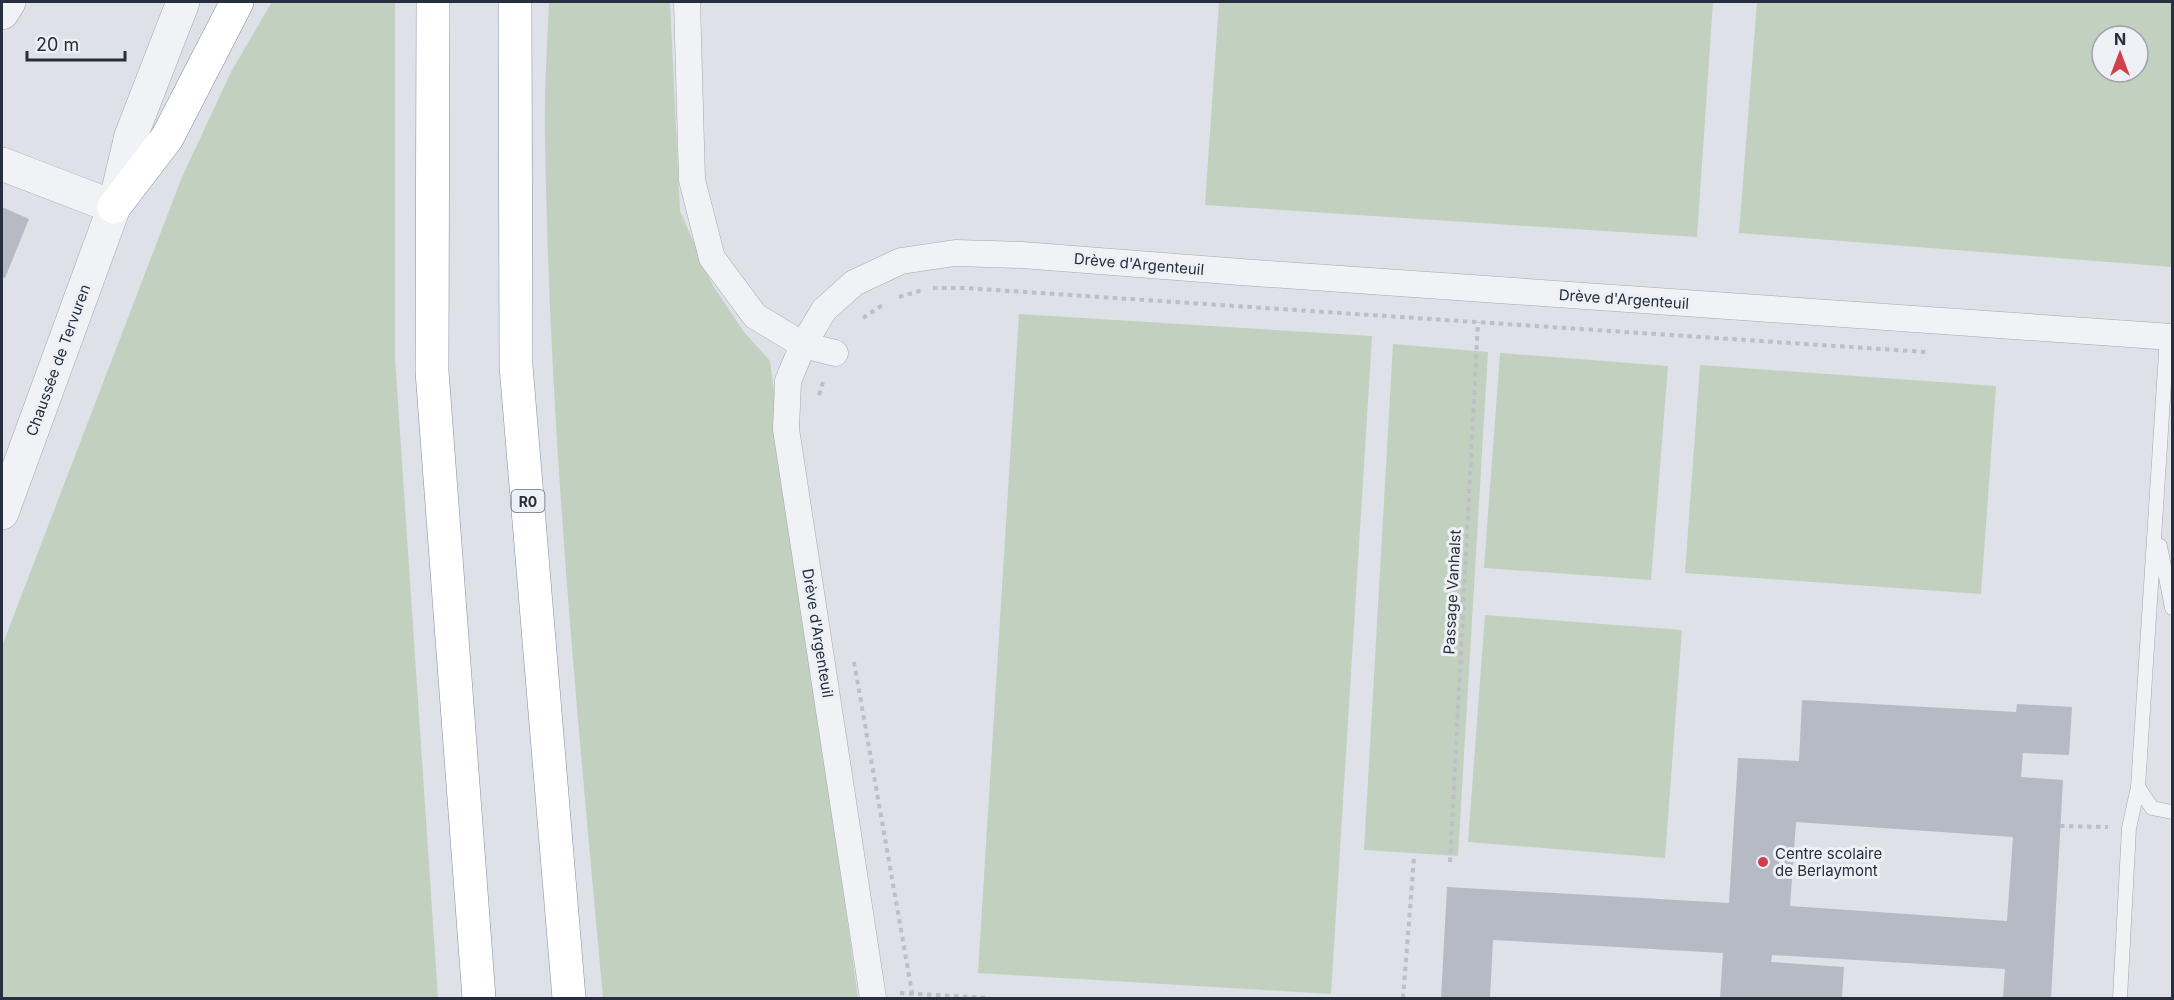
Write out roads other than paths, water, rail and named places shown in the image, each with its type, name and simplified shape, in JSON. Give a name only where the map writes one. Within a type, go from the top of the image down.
[{"type":"highway","points":[[114,207],[167,138],[237,2]]},
{"type":"highway","points":[[432,2],[432,371],[479,999]]},
{"type":"highway","name":"R0","points":[[515,2],[516,366],[569,999]]},
{"type":"street","points":[[2,13],[9,2]]},
{"type":"street","name":"Chaussée de Tervuren","points":[[2,513],[114,207],[131,136],[183,2]]},
{"type":"street","points":[[687,2],[692,180],[712,258],[755,316],[803,345],[835,353]]},
{"type":"street","points":[[2,164],[114,207]]},
{"type":"street","name":"Drève d'Argenteuil","points":[[873,996],[786,429],[788,381],[803,345],[824,310],[854,283],[901,261],[955,253],[1022,255],[2170,337]]},
{"type":"lane","points":[[2120,999],[2129,828],[2138,788],[2170,337]]},
{"type":"lane","points":[[2157,524],[2172,608]]},
{"type":"lane","points":[[2138,788],[2152,808],[2172,812]]},
{"type":"place","name":"Centre scolaire de Berlaymont","points":[[1763,862]]}]
